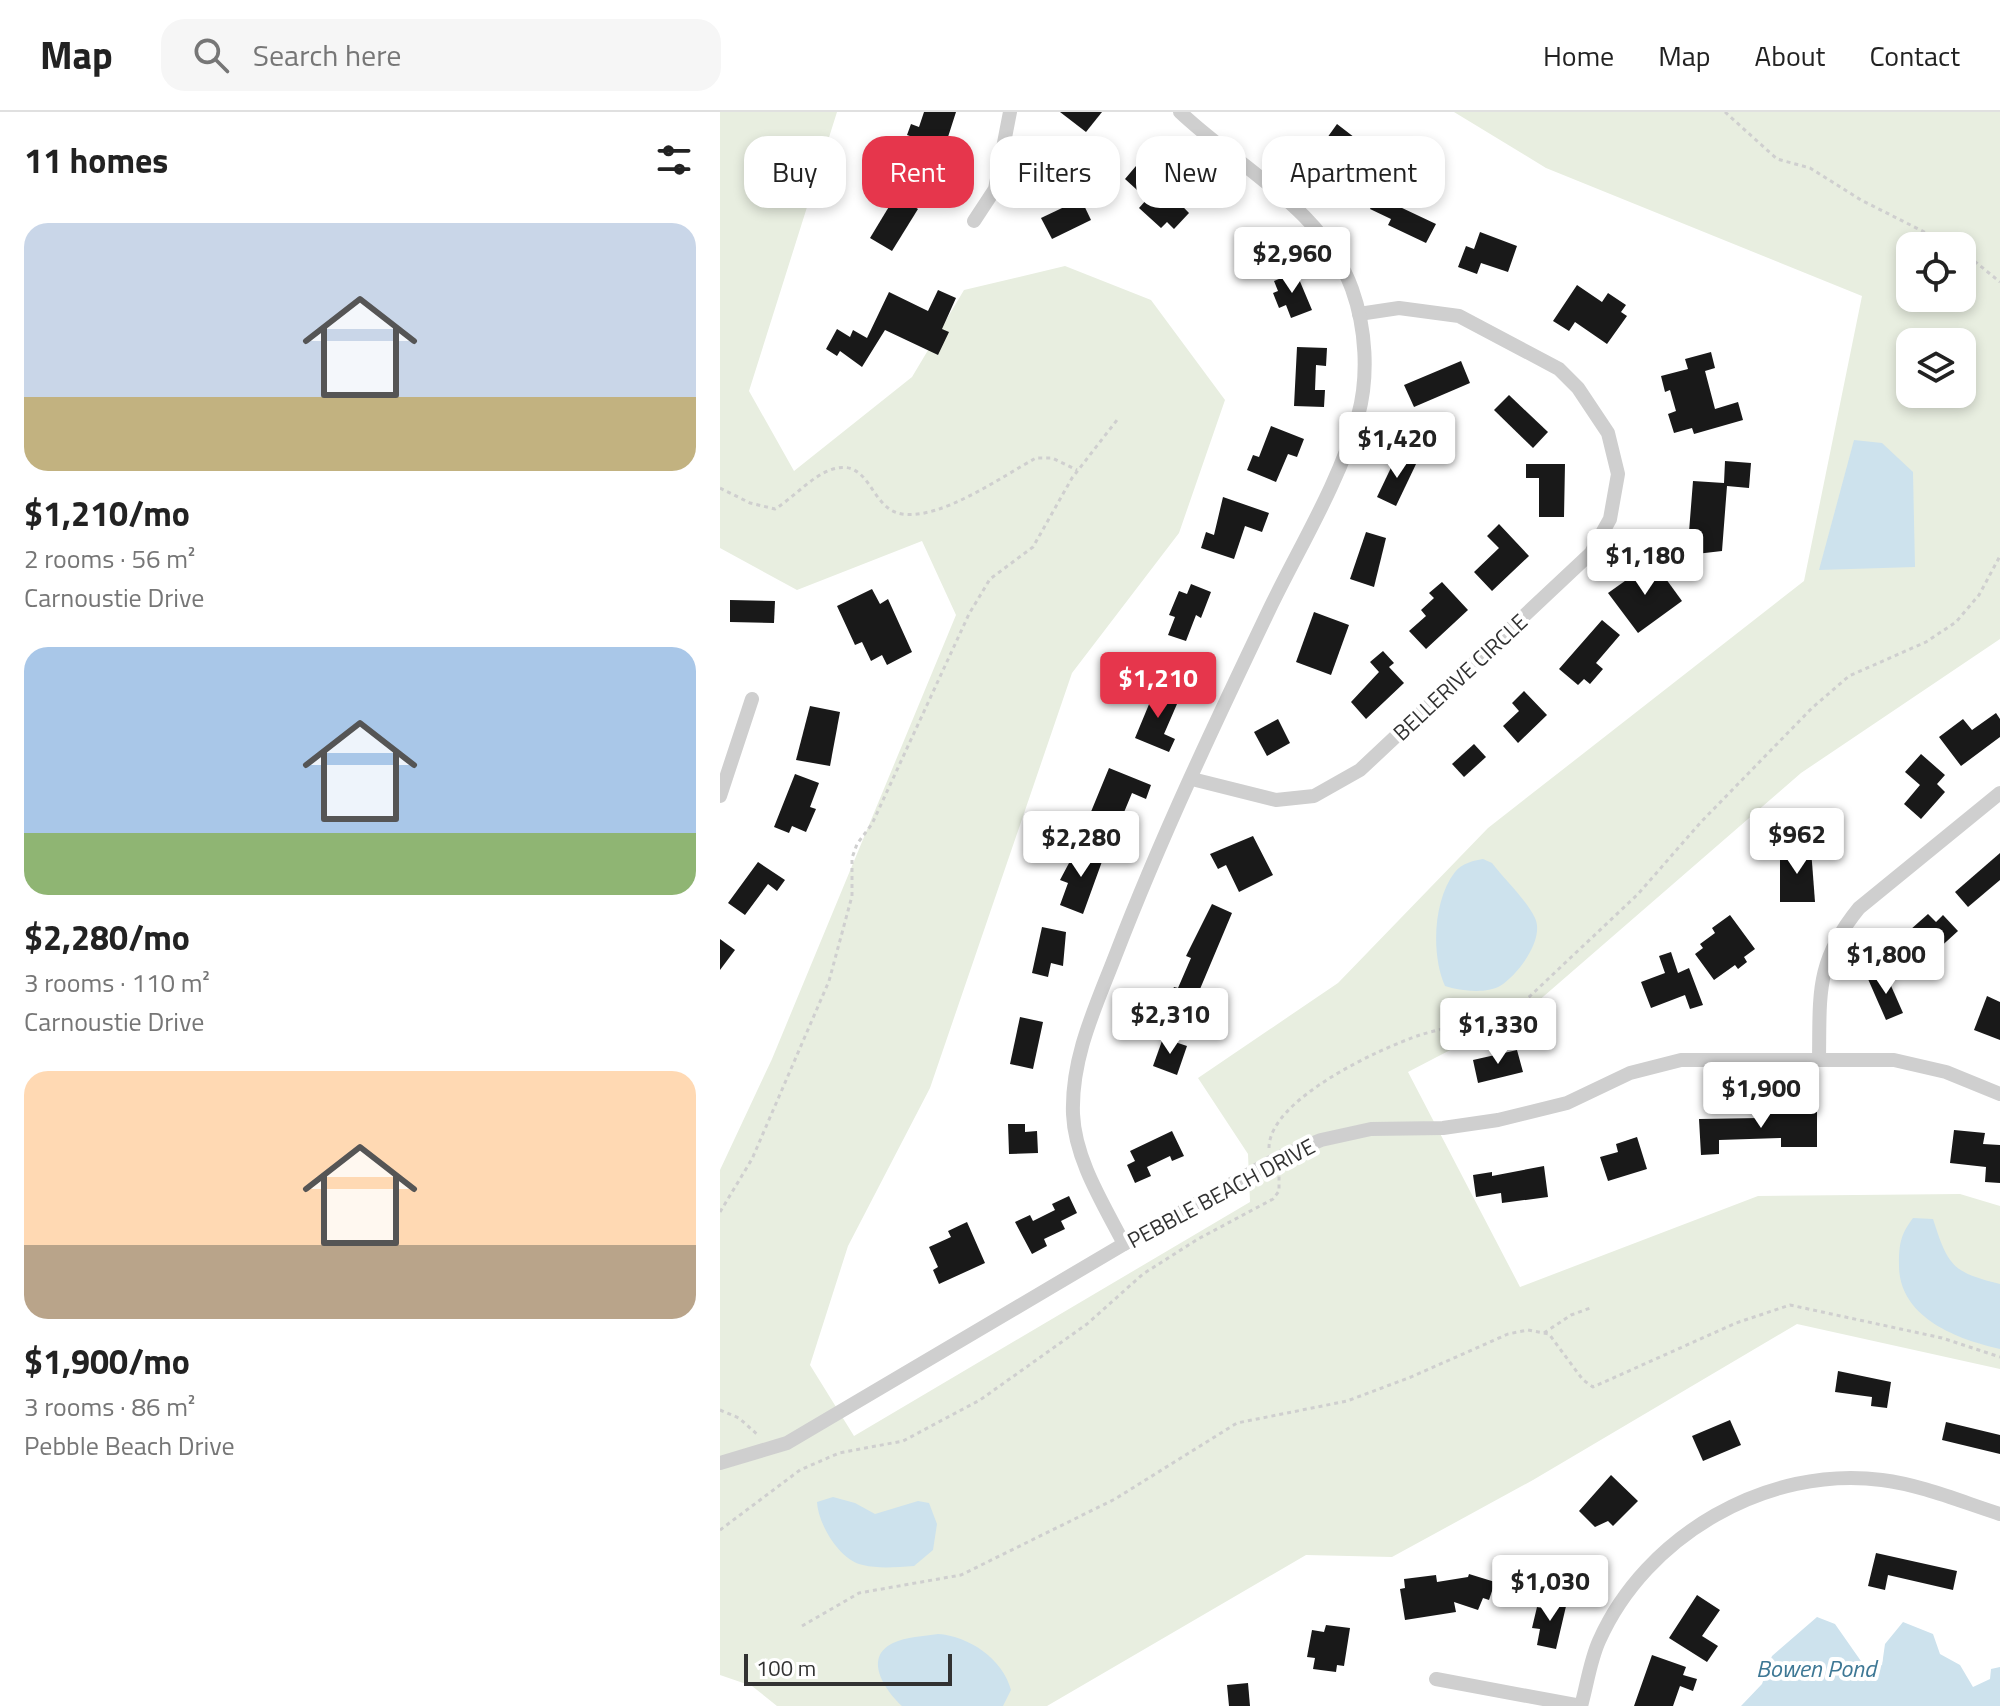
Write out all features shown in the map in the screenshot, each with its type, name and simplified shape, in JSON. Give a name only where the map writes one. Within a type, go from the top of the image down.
[{"type":"street","points":[[974,221],[995,189],[1010,112]]},
{"type":"street","points":[[1124,1244],[1078,1145],[1073,1115],[1078,1061],[1127,926],[1192,779],[1343,457],[1358,417],[1364,370],[1359,314],[1340,264],[1319,231],[1180,112]]},
{"type":"street","name":"BELLERIVE CIRCLE","points":[[1192,779],[1276,800],[1314,796],[1360,770],[1591,553],[1610,519],[1618,474],[1608,433],[1578,388],[1559,369],[1459,316],[1399,308],[1359,314]]},
{"type":"street","points":[[720,796],[752,699]]},
{"type":"street","points":[[1819,1060],[1823,973],[1828,954],[1841,930],[1859,908],[2000,793]]},
{"type":"street","name":"PEBBLE BEACH DRIVE","points":[[720,1463],[787,1443],[1124,1244],[1274,1160],[1321,1140],[1371,1129],[1443,1128],[1498,1120],[1567,1103],[1630,1073],[1681,1060],[1894,1060],[1917,1064],[2000,1094]]},
{"type":"street","points":[[1436,1679],[1581,1706],[1599,1641],[1658,1556],[1702,1520],[1804,1479],[1883,1480],[2000,1514]]},
{"type":"path","points":[[1725,112],[1777,159],[1810,168],[1861,200],[1924,232]]},
{"type":"path","points":[[1976,262],[2000,282]]},
{"type":"path","points":[[720,1212],[752,1159],[829,981],[852,896],[852,858],[857,844],[872,824],[969,614],[990,579],[1033,547],[1078,470],[1117,420]]},
{"type":"path","points":[[720,488],[750,503],[775,509],[830,470],[850,467],[859,471],[885,507],[897,514],[913,515],[934,512],[1036,458],[1052,458],[1078,470]]},
{"type":"path","points":[[720,1530],[800,1470],[839,1453],[903,1441],[980,1400],[1087,1324],[1143,1274],[1198,1239],[1273,1199],[1280,1185],[1269,1140],[1291,1108],[1352,1065],[1416,1036],[1499,1014],[1529,997],[1638,894],[1701,822],[1849,676],[1926,642],[1956,622],[1979,595],[2000,556]]},
{"type":"path","points":[[802,1626],[859,1593],[961,1575],[1115,1499],[1237,1423],[1347,1401],[1411,1377],[1508,1334],[1528,1330],[1544,1333],[1560,1346],[1583,1380],[1593,1387],[1736,1323],[1790,1305],[1942,1338],[2000,1357]]},
{"type":"path","points":[[1544,1333],[1571,1315],[1593,1307]]},
{"type":"path","points":[[720,1410],[752,1428],[770,1448]]},
{"type":"shaded area","points":[[720,112],[837,112],[829,136],[744,136],[744,208],[807,208],[749,391],[794,471],[912,377],[964,290],[1065,266],[1151,300],[1225,400],[1179,533],[1072,673],[930,1088],[848,1246],[810,1365],[854,1436],[1250,1202],[1248,1154],[1198,1078],[1338,983],[1488,828],[1804,581],[1862,296],[1546,168],[1454,112],[2000,112],[2000,639],[1801,773],[1529,1009],[1408,1072],[1520,1287],[1758,1196],[1960,1194],[2000,1206],[2000,1369],[1797,1324],[1533,1480],[1392,1557],[1306,1555],[1047,1706],[777,1706],[752,1686],[720,1675],[720,1170],[772,1059],[956,615],[922,541],[797,590],[720,548]]},
{"type":"water","points":[[1854,440],[1882,443],[1913,472],[1915,567],[1819,570]]},
{"type":"water","points":[[1483,859],[1492,863],[1526,903],[1535,918],[1536,936],[1522,965],[1500,986],[1480,991],[1451,988],[1445,986],[1438,959],[1438,912],[1455,872],[1464,864]]},
{"type":"water","points":[[1913,1218],[1933,1219],[1948,1257],[1961,1270],[2000,1284],[2000,1349],[1948,1332],[1919,1312],[1908,1298],[1901,1282],[1899,1257],[1903,1234]]},
{"type":"water","points":[[833,1497],[855,1503],[875,1514],[918,1501],[929,1503],[937,1524],[933,1550],[914,1566],[875,1567],[854,1562],[839,1549],[821,1521],[817,1502]]},
{"type":"water","name":"Bowen Pond","points":[[1817,1617],[1835,1624],[1863,1664],[1882,1665],[1885,1644],[1903,1622],[1933,1634],[1940,1654],[1960,1665],[1973,1687],[1990,1679],[1991,1669],[2000,1667],[2000,1706],[1741,1706],[1762,1684],[1772,1656]]},
{"type":"water","points":[[938,1634],[973,1644],[993,1659],[1011,1690],[1003,1706],[902,1706],[896,1700],[884,1683],[878,1666],[884,1649],[904,1639]]},
{"type":"building","points":[[924,112],[956,112],[948,136],[907,135],[911,124],[919,127]]},
{"type":"building","points":[[1060,112],[1102,112],[1086,132]]},
{"type":"building","points":[[1337,124],[1353,136],[1328,136]]},
{"type":"building","points":[[1136,166],[1136,189],[1125,179]]},
{"type":"building","points":[[888,208],[918,209],[892,251],[870,238]]},
{"type":"building","points":[[1062,208],[1085,208],[1091,220],[1052,239],[1041,218]]},
{"type":"building","points":[[1139,208],[1184,208],[1189,213],[1174,229],[1167,222],[1161,228]]},
{"type":"building","points":[[1402,208],[1436,224],[1426,243],[1388,225],[1391,219],[1370,209]]},
{"type":"building","points":[[1480,232],[1517,246],[1508,272],[1481,263],[1477,274],[1458,267],[1466,246],[1474,249]]},
{"type":"building","points":[[1296,272],[1312,310],[1291,318],[1286,305],[1279,308],[1273,293],[1278,291],[1274,281]]},
{"type":"building","points":[[1577,285],[1602,302],[1608,293],[1626,305],[1621,312],[1627,316],[1607,344],[1575,322],[1569,331],[1553,321]]},
{"type":"building","points":[[938,290],[956,298],[942,329],[949,332],[938,355],[885,330],[862,367],[840,351],[837,356],[826,349],[837,329],[850,337],[853,330],[867,338],[889,292],[928,311]]},
{"type":"building","points":[[1297,347],[1327,348],[1326,366],[1316,365],[1315,390],[1325,390],[1324,407],[1294,406]]},
{"type":"building","points":[[1711,352],[1715,368],[1705,371],[1715,409],[1738,402],[1743,420],[1694,434],[1692,428],[1674,433],[1668,414],[1676,411],[1670,390],[1665,392],[1661,376],[1688,369],[1685,359]]},
{"type":"building","points":[[1461,361],[1470,383],[1414,407],[1404,385]]},
{"type":"building","points":[[1509,395],[1548,432],[1533,448],[1494,410]]},
{"type":"building","points":[[1271,426],[1304,439],[1297,457],[1288,454],[1276,482],[1247,470],[1253,455],[1259,457]]},
{"type":"building","points":[[1398,453],[1417,462],[1396,506],[1377,497]]},
{"type":"building","points":[[1725,461],[1751,463],[1749,488],[1727,486],[1722,551],[1696,554],[1696,548],[1681,547],[1682,531],[1689,532],[1693,481],[1724,483]]},
{"type":"building","points":[[1526,464],[1565,464],[1564,517],[1539,517],[1539,478],[1526,478]]},
{"type":"building","points":[[1223,497],[1269,513],[1262,532],[1245,526],[1234,559],[1201,548],[1206,532],[1214,535]]},
{"type":"building","points":[[1499,524],[1529,556],[1492,591],[1474,572],[1499,548],[1487,536]]},
{"type":"building","points":[[1366,532],[1386,538],[1374,587],[1350,579]]},
{"type":"building","points":[[1653,561],[1682,601],[1638,633],[1608,593]]},
{"type":"building","points":[[1442,582],[1468,610],[1426,649],[1409,631],[1426,616],[1421,610],[1434,598],[1429,593]]},
{"type":"building","points":[[1191,584],[1211,592],[1201,618],[1196,615],[1186,641],[1168,635],[1175,617],[1169,615],[1179,591],[1187,594]]},
{"type":"building","points":[[872,589],[880,604],[888,599],[912,652],[887,665],[882,655],[871,661],[862,642],[855,645],[837,606]]},
{"type":"building","points":[[730,600],[775,601],[774,623],[730,622]]},
{"type":"building","points":[[1314,612],[1349,625],[1331,675],[1296,662]]},
{"type":"building","points":[[1602,620],[1620,635],[1596,663],[1603,669],[1590,684],[1584,679],[1578,685],[1559,669]]},
{"type":"building","points":[[1383,651],[1394,663],[1389,667],[1404,683],[1366,719],[1351,702],[1379,672],[1370,662]]},
{"type":"building","points":[[1157,685],[1173,691],[1168,700],[1177,704],[1164,734],[1175,739],[1169,752],[1135,738]]},
{"type":"building","points":[[1524,691],[1547,715],[1518,743],[1503,726],[1519,711],[1512,703]]},
{"type":"building","points":[[810,706],[840,712],[830,766],[796,760]]},
{"type":"building","points":[[1996,713],[2000,719],[2000,737],[1961,766],[1939,737],[1963,719],[1972,730]]},
{"type":"building","points":[[1278,719],[1290,743],[1267,756],[1254,732]]},
{"type":"building","points":[[1474,744],[1486,757],[1464,777],[1452,764]]},
{"type":"building","points":[[1921,754],[1945,775],[1937,784],[1945,792],[1921,819],[1904,804],[1920,785],[1905,772]]},
{"type":"building","points":[[1109,768],[1151,785],[1146,799],[1132,793],[1120,822],[1116,820],[1113,829],[1088,819]]},
{"type":"building","points":[[795,774],[819,783],[810,807],[816,809],[806,832],[792,826],[789,833],[774,827]]},
{"type":"building","points":[[1253,836],[1273,875],[1239,892],[1226,865],[1218,869],[1210,854]]},
{"type":"building","points":[[1078,846],[1104,856],[1083,914],[1060,905],[1068,883],[1060,880]]},
{"type":"building","points":[[1811,849],[1815,902],[1780,902],[1780,850]]},
{"type":"building","points":[[2000,853],[2000,880],[1968,907],[1955,892]]},
{"type":"building","points":[[758,862],[785,880],[777,891],[768,884],[745,915],[728,903]]},
{"type":"building","points":[[1212,904],[1232,913],[1187,1020],[1163,1009],[1174,987],[1178,988],[1191,958],[1186,956]]},
{"type":"building","points":[[1928,914],[1936,922],[1943,915],[1958,931],[1925,961],[1911,947],[1920,940],[1910,930]]},
{"type":"building","points":[[1730,915],[1755,949],[1744,957],[1747,962],[1738,969],[1735,965],[1714,980],[1695,954],[1703,948],[1700,944],[1715,933],[1712,928]]},
{"type":"building","points":[[1042,927],[1066,932],[1063,966],[1051,963],[1048,977],[1032,973]]},
{"type":"building","points":[[720,939],[735,950],[720,970]]},
{"type":"building","points":[[1671,952],[1678,973],[1689,968],[1703,1005],[1690,1009],[1685,995],[1651,1008],[1641,982],[1665,973],[1659,956]]},
{"type":"building","points":[[1885,972],[1903,1013],[1886,1020],[1868,979]]},
{"type":"building","points":[[1987,996],[2000,1002],[2000,1040],[1974,1030]]},
{"type":"building","points":[[1020,1017],[1043,1022],[1033,1069],[1010,1064]]},
{"type":"building","points":[[1163,1038],[1187,1046],[1177,1075],[1153,1066]]},
{"type":"building","points":[[1517,1050],[1523,1072],[1478,1083],[1473,1060]]},
{"type":"building","points":[[1817,1111],[1817,1147],[1781,1147],[1781,1138],[1719,1140],[1719,1154],[1701,1155],[1699,1119],[1760,1118],[1760,1113]]},
{"type":"building","points":[[1008,1124],[1025,1124],[1025,1132],[1037,1131],[1038,1153],[1009,1154]]},
{"type":"building","points":[[1954,1130],[1985,1133],[1983,1144],[2000,1145],[2000,1183],[1985,1182],[1986,1167],[1950,1163]]},
{"type":"building","points":[[1172,1131],[1184,1156],[1172,1161],[1170,1156],[1147,1167],[1151,1176],[1135,1183],[1127,1165],[1135,1161],[1130,1151]]},
{"type":"building","points":[[1637,1137],[1647,1169],[1608,1181],[1600,1157],[1618,1152],[1616,1144]]},
{"type":"building","points":[[1544,1166],[1548,1197],[1502,1203],[1501,1193],[1476,1197],[1473,1175],[1492,1172],[1492,1176]]},
{"type":"building","points":[[1069,1196],[1077,1213],[1061,1221],[1065,1229],[1044,1239],[1047,1246],[1032,1254],[1015,1222],[1030,1215],[1033,1221],[1055,1210],[1052,1204]]},
{"type":"building","points":[[967,1222],[985,1263],[939,1284],[933,1270],[938,1267],[929,1247],[951,1237],[948,1231]]},
{"type":"building","points":[[1838,1371],[1891,1382],[1887,1408],[1871,1406],[1872,1397],[1835,1392]]},
{"type":"building","points":[[1730,1420],[1741,1445],[1703,1461],[1692,1436]]},
{"type":"building","points":[[1946,1422],[2000,1435],[2000,1454],[1942,1440]]},
{"type":"building","points":[[1611,1475],[1638,1501],[1613,1526],[1608,1521],[1595,1527],[1579,1511]]},
{"type":"building","points":[[1876,1553],[1957,1571],[1953,1590],[1888,1575],[1885,1590],[1868,1586]]},
{"type":"building","points":[[1469,1574],[1495,1582],[1489,1600],[1483,1598],[1478,1610],[1454,1602],[1456,1612],[1405,1620],[1400,1589],[1405,1588],[1404,1579],[1436,1575],[1437,1582],[1468,1577]]},
{"type":"building","points":[[1697,1595],[1720,1610],[1702,1636],[1718,1646],[1707,1662],[1669,1638]]},
{"type":"building","points":[[1550,1598],[1567,1602],[1556,1649],[1537,1645],[1540,1629],[1532,1628],[1537,1607],[1547,1609]]},
{"type":"building","points":[[1326,1625],[1350,1628],[1344,1666],[1337,1665],[1336,1672],[1313,1669],[1315,1658],[1307,1657],[1312,1630],[1324,1632]]},
{"type":"building","points":[[1652,1655],[1686,1667],[1683,1675],[1697,1679],[1693,1691],[1680,1686],[1673,1706],[1634,1706]]},
{"type":"building","points":[[1248,1683],[1250,1706],[1229,1706],[1227,1685]]}]
